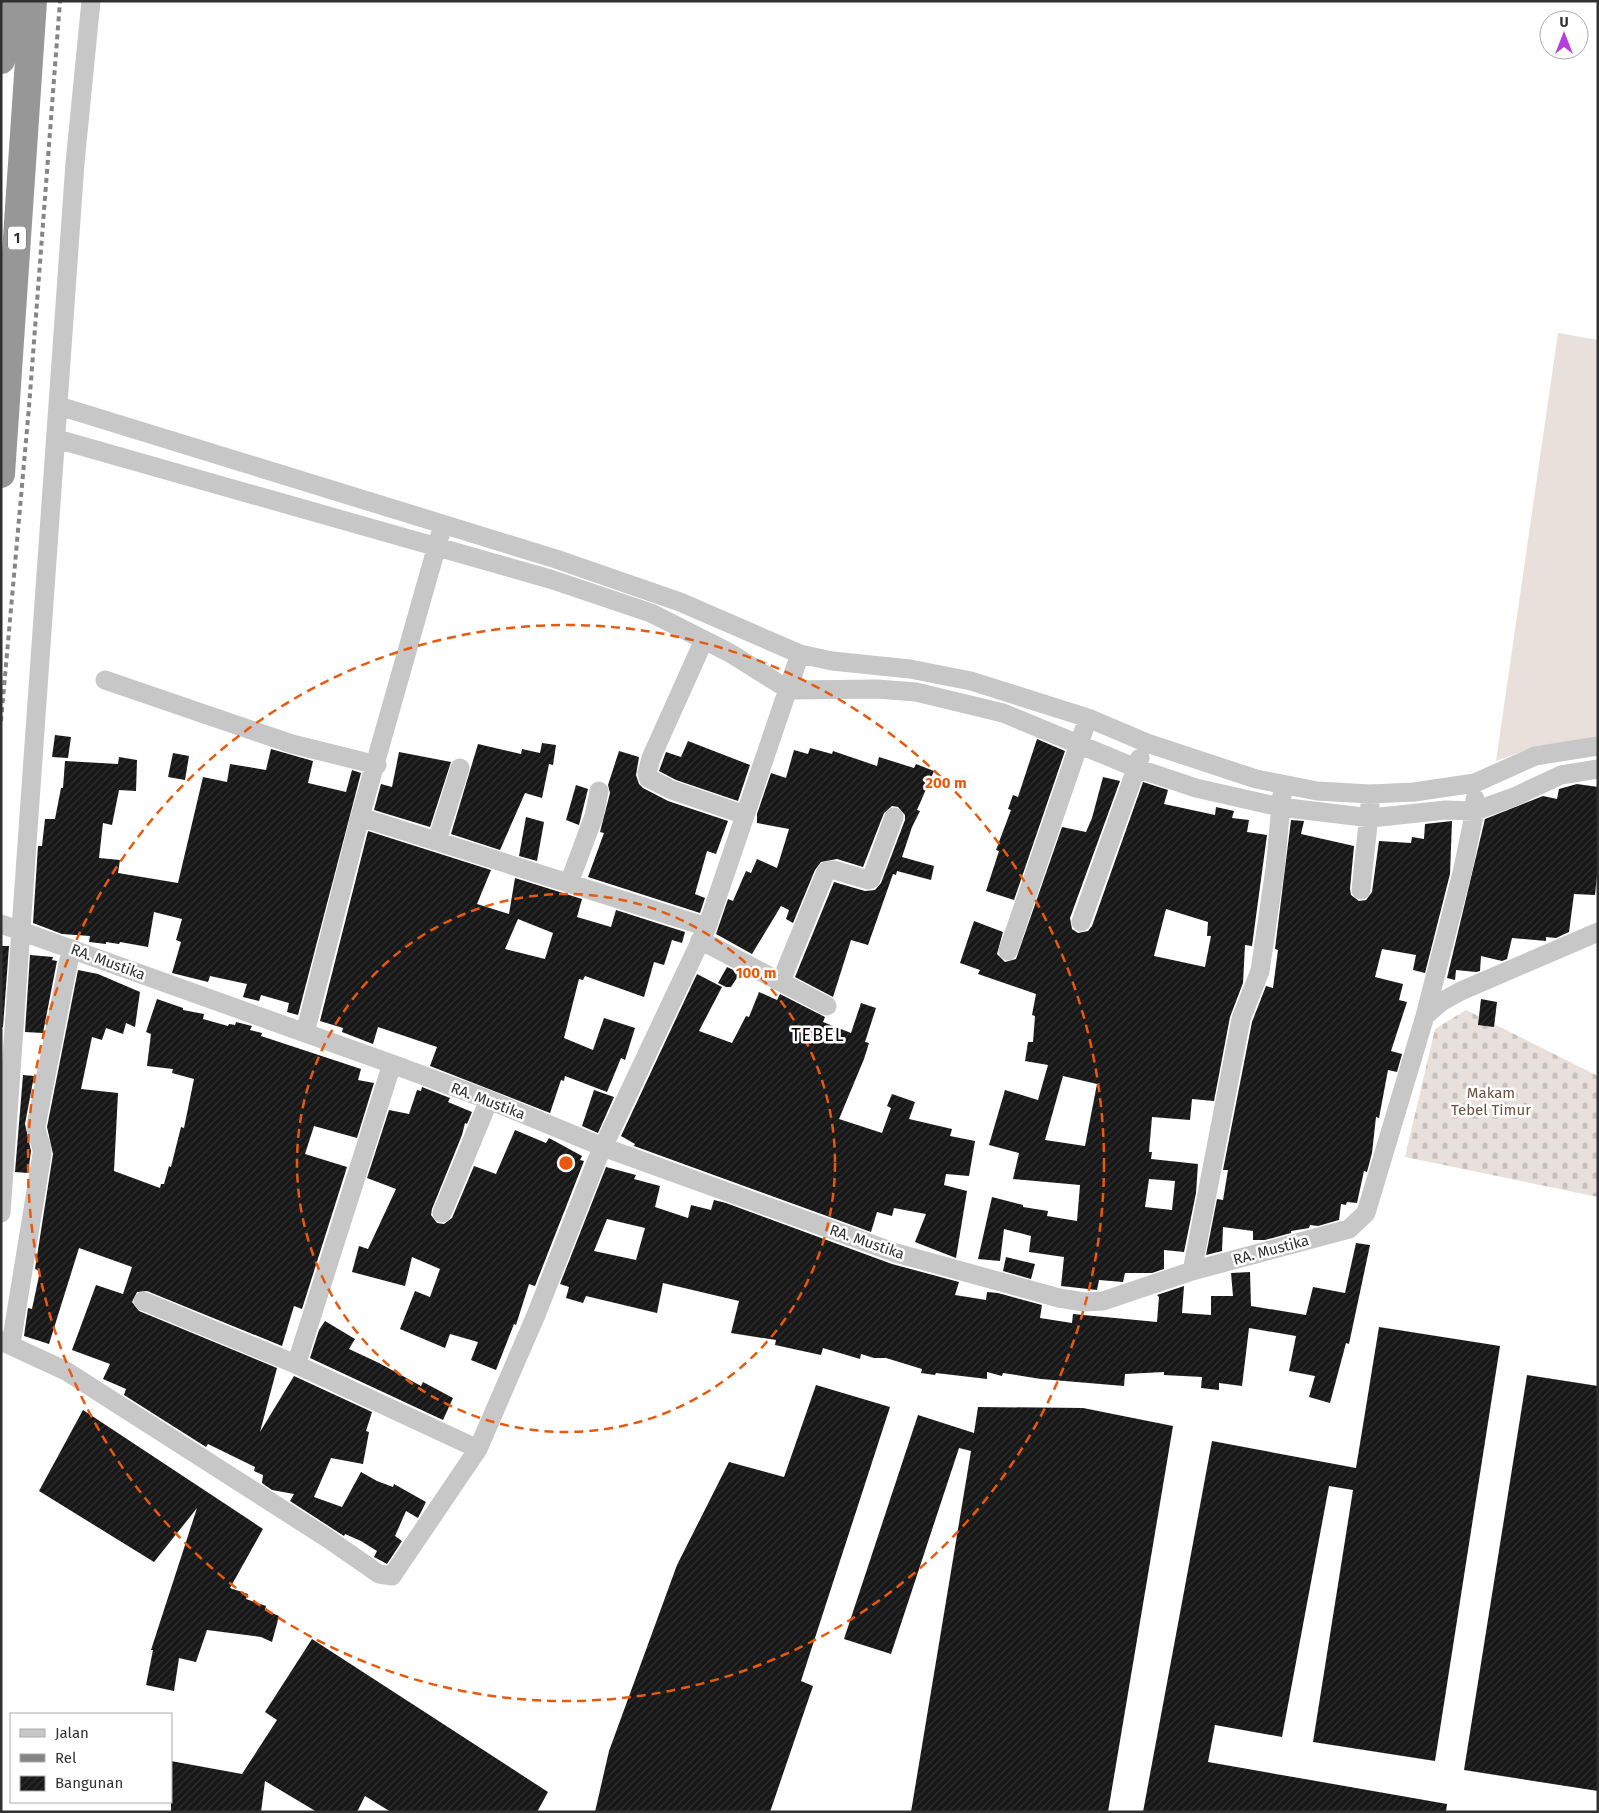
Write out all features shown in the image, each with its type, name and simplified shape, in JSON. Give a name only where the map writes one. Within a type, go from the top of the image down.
[{"type":"highway","points":[[1,60],[6,1]]},
{"type":"highway","name":"1","points":[[1,474],[33,1]]},
{"type":"street","points":[[1,1213],[76,163],[91,1]]},
{"type":"street","points":[[58,422],[680,602],[794,673],[832,661],[910,669],[971,681],[1141,755],[1196,788],[1282,796],[1317,790],[1370,806],[1446,810],[1475,798],[1535,756],[1598,746]]},
{"type":"street","points":[[58,422],[440,534],[550,579],[651,613],[730,653],[794,673],[877,689],[916,692],[1083,730],[1141,755],[1256,779],[1282,796]]},
{"type":"street","points":[[305,1034],[360,817],[377,765],[440,534]]},
{"type":"street","points":[[704,640],[651,758],[647,775],[648,778],[672,790],[744,815]]},
{"type":"street","points":[[71,949],[36,1126],[36,1132],[43,1147],[6,1343],[66,1371],[386,1577],[392,1576],[478,1449],[536,1315],[603,1147],[703,934],[794,673]]},
{"type":"street","points":[[105,680],[292,744],[377,765]]},
{"type":"street","points":[[1008,951],[1083,730]]},
{"type":"street","points":[[1081,922],[1141,755]]},
{"type":"street","points":[[437,841],[460,768]]},
{"type":"street","points":[[1370,806],[1414,792],[1475,798],[1514,797],[1561,775],[1598,769]]},
{"type":"street","points":[[569,883],[594,816],[599,791]]},
{"type":"street","points":[[1192,1271],[1241,1019],[1260,971],[1275,868],[1282,796]]},
{"type":"street","name":"RA. Mustika","points":[[1,924],[392,1064],[489,1100],[603,1147],[896,1253],[1059,1298],[1084,1302],[1103,1301],[1192,1271],[1349,1229],[1363,1218],[1425,1016],[1462,873],[1475,798]]},
{"type":"street","points":[[1361,890],[1370,806]]},
{"type":"street","points":[[360,817],[569,883],[703,934],[827,1006]]},
{"type":"street","points":[[781,981],[825,874],[830,869],[868,880],[871,879],[894,817]]},
{"type":"street","points":[[1425,1016],[1441,1002],[1461,991],[1598,932]]},
{"type":"street","points":[[293,1363],[298,1359],[392,1064]]},
{"type":"street","points":[[442,1213],[489,1100]]},
{"type":"street","points":[[143,1301],[293,1363],[478,1449]]},
{"type":"green space","points":[[1558,333],[1598,340],[1598,738],[1537,746],[1496,761]]},
{"type":"green space","name":"Makam Tebel Timur","points":[[1466,1010],[1598,1076],[1598,1197],[1405,1157],[1435,1029]]},
{"type":"building","points":[[55,735],[71,737],[68,758],[52,757]]},
{"type":"building","points":[[1037,739],[1065,751],[1014,900],[986,891],[999,851],[996,850],[1011,810],[1008,809],[1013,795],[1018,797]]},
{"type":"building","points":[[688,741],[750,765],[738,801],[676,780],[659,771],[666,752],[681,757]]},
{"type":"building","points":[[542,743],[556,745],[553,765],[549,764],[542,798],[525,793],[500,850],[451,834],[478,744],[521,754],[522,749],[540,753]]},
{"type":"building","points":[[810,748],[832,754],[833,751],[877,766],[879,757],[914,768],[916,764],[934,771],[917,810],[920,811],[912,827],[902,857],[934,866],[931,880],[897,871],[896,875],[893,874],[868,945],[851,940],[833,997],[795,977],[834,882],[865,891],[875,890],[881,883],[905,820],[905,815],[898,807],[892,806],[884,813],[863,867],[837,859],[821,862],[815,870],[793,923],[786,919],[789,910],[781,906],[752,954],[716,934],[728,899],[733,901],[746,871],[751,873],[757,859],[777,868],[789,829],[757,823],[757,814],[771,773],[786,778],[794,750],[808,754]]},
{"type":"building","points":[[271,749],[313,761],[308,783],[346,792],[352,770],[361,773],[298,1015],[287,1012],[289,1003],[261,995],[259,1001],[243,997],[247,984],[210,976],[208,982],[172,973],[181,942],[176,940],[182,919],[154,912],[148,947],[120,942],[119,944],[106,942],[106,944],[89,942],[90,936],[62,934],[33,923],[38,846],[42,846],[45,819],[55,819],[61,788],[63,788],[65,761],[118,764],[119,757],[137,760],[136,791],[119,790],[112,825],[103,823],[99,858],[120,860],[118,873],[178,883],[203,777],[227,782],[230,764],[266,770]]},
{"type":"building","points":[[619,751],[639,757],[636,775],[639,784],[643,788],[668,801],[728,821],[716,854],[707,851],[695,894],[705,898],[700,913],[588,877],[604,833],[600,832],[610,793],[608,785]]},
{"type":"building","points":[[399,752],[451,762],[430,827],[374,810],[381,784],[392,787]]},
{"type":"building","points":[[173,753],[189,756],[185,780],[168,777]]},
{"type":"building","points":[[1103,777],[1120,781],[1070,918],[1072,929],[1078,933],[1088,931],[1092,926],[1143,782],[1168,790],[1164,804],[1215,815],[1216,807],[1234,811],[1232,818],[1249,820],[1247,832],[1267,835],[1252,946],[1245,945],[1243,983],[1230,1017],[1214,1101],[1192,1099],[1190,1120],[1152,1117],[1149,1152],[1152,1152],[1151,1159],[1198,1164],[1196,1193],[1184,1252],[1164,1250],[1164,1269],[1152,1273],[1125,1273],[1123,1282],[1099,1280],[1097,1290],[1061,1286],[1064,1257],[1029,1252],[1031,1236],[1004,1229],[1000,1261],[978,1259],[992,1197],[1023,1205],[1023,1207],[1048,1211],[1047,1216],[1077,1221],[1080,1185],[1013,1179],[1019,1153],[989,1145],[1005,1090],[1038,1100],[1048,1065],[1025,1061],[1028,1042],[1033,1042],[1035,1016],[1032,1015],[1036,994],[978,974],[980,970],[960,963],[974,921],[1003,932],[997,954],[1005,962],[1016,959],[1062,827],[1086,832],[1092,818]],"holes":[[[1166,909],[1208,922],[1207,936],[1211,936],[1205,967],[1154,956]],[[1063,1076],[1097,1084],[1085,1146],[1045,1140]],[[1149,1179],[1175,1181],[1172,1210],[1145,1207]]]},
{"type":"building","points":[[1577,784],[1598,787],[1598,866],[1595,895],[1574,894],[1569,932],[1556,938],[1546,937],[1546,941],[1512,938],[1507,959],[1502,961],[1481,956],[1480,971],[1456,970],[1455,980],[1447,978],[1485,819],[1543,796],[1557,799],[1559,789]]},
{"type":"building","points":[[576,785],[588,789],[579,825],[566,820]]},
{"type":"building","points":[[526,817],[544,822],[537,861],[519,856]]},
{"type":"building","points":[[1291,820],[1304,821],[1301,834],[1354,846],[1350,889],[1351,895],[1359,901],[1366,900],[1372,892],[1379,841],[1411,843],[1412,837],[1424,839],[1425,824],[1452,821],[1450,874],[1425,973],[1413,970],[1416,955],[1382,949],[1375,977],[1403,984],[1399,1000],[1407,1002],[1391,1051],[1402,1054],[1397,1072],[1388,1070],[1379,1118],[1376,1117],[1372,1153],[1367,1172],[1364,1171],[1357,1203],[1347,1202],[1346,1205],[1341,1204],[1339,1220],[1318,1226],[1310,1225],[1309,1228],[1291,1231],[1291,1233],[1265,1240],[1253,1240],[1253,1231],[1223,1227],[1222,1251],[1206,1255],[1217,1199],[1223,1200],[1228,1170],[1223,1170],[1252,1022],[1266,986],[1273,988],[1278,950],[1275,949]]},
{"type":"building","points":[[368,831],[491,870],[477,904],[509,914],[515,878],[582,899],[577,917],[611,927],[616,910],[685,932],[682,943],[672,940],[664,965],[654,962],[644,997],[585,976],[583,980],[579,979],[564,1038],[593,1050],[604,1018],[635,1028],[625,1060],[621,1058],[607,1092],[565,1076],[564,1081],[561,1080],[550,1113],[430,1066],[437,1047],[378,1027],[373,1044],[342,1032],[343,1028],[320,1021]],"holes":[[[518,919],[553,933],[545,959],[505,949]]]},
{"type":"building","points":[[1,946],[9,946],[3,1027],[1,1027]]},
{"type":"building","points":[[30,955],[53,957],[52,960],[57,961],[43,1033],[25,1032]]},
{"type":"building","points":[[727,967],[740,973],[731,987],[718,983]]},
{"type":"building","points":[[78,970],[98,974],[140,992],[135,1027],[126,1023],[123,1034],[106,1028],[102,1040],[92,1037],[81,1089],[118,1093],[114,1171],[160,1188],[161,1184],[164,1184],[169,1166],[171,1167],[181,1127],[184,1128],[194,1079],[172,1073],[173,1069],[147,1066],[151,1034],[146,1032],[157,999],[183,1008],[183,1010],[204,1014],[203,1019],[228,1026],[229,1024],[235,1025],[236,1022],[252,1026],[250,1030],[262,1033],[261,1036],[361,1069],[358,1080],[374,1083],[357,1138],[314,1126],[305,1154],[347,1167],[302,1309],[294,1306],[282,1346],[147,1291],[137,1292],[132,1302],[139,1311],[277,1368],[260,1432],[294,1376],[372,1412],[366,1431],[369,1432],[363,1464],[331,1458],[314,1497],[342,1507],[361,1472],[393,1487],[394,1484],[426,1502],[418,1518],[406,1511],[395,1536],[402,1541],[387,1564],[374,1557],[377,1551],[361,1541],[345,1534],[344,1536],[290,1501],[294,1494],[272,1490],[262,1483],[263,1475],[254,1471],[255,1467],[208,1444],[206,1447],[124,1395],[126,1389],[103,1379],[110,1364],[72,1350],[96,1285],[123,1294],[132,1267],[79,1248],[49,1344],[24,1336],[28,1308],[32,1309],[40,1271],[35,1269],[53,1154],[47,1127]]},
{"type":"building","points":[[697,974],[722,987],[699,1031],[732,1043],[746,1016],[749,1017],[759,992],[777,1000],[780,994],[825,1017],[823,1022],[851,1033],[861,1003],[876,1008],[865,1042],[869,1043],[864,1059],[839,1119],[882,1133],[891,1108],[887,1106],[892,1094],[915,1102],[909,1119],[952,1129],[950,1136],[975,1141],[969,1176],[946,1174],[944,1185],[967,1191],[956,1258],[915,1242],[926,1214],[894,1208],[892,1216],[877,1212],[871,1232],[634,1146],[635,1144],[621,1136]]},
{"type":"building","points":[[1481,999],[1497,1002],[1494,1027],[1478,1025]]},
{"type":"building","points":[[23,1075],[34,1076],[25,1124],[31,1151],[28,1173],[15,1172]]},
{"type":"building","points":[[422,1087],[450,1098],[448,1102],[472,1112],[467,1124],[465,1123],[432,1209],[431,1215],[437,1223],[444,1224],[452,1218],[474,1166],[496,1174],[515,1130],[546,1143],[549,1138],[582,1156],[580,1160],[584,1161],[535,1286],[529,1284],[516,1325],[514,1324],[496,1370],[471,1360],[478,1342],[450,1334],[445,1348],[400,1329],[415,1291],[430,1297],[440,1269],[412,1257],[405,1286],[352,1272],[359,1246],[368,1249],[396,1189],[367,1178],[389,1110],[409,1114],[417,1090],[421,1091]]},
{"type":"building","points":[[594,1090],[614,1097],[598,1133],[582,1126]]},
{"type":"building","points":[[606,1167],[636,1175],[634,1179],[660,1186],[655,1207],[688,1218],[691,1205],[711,1210],[714,1200],[726,1203],[892,1264],[959,1282],[955,1295],[986,1300],[987,1292],[998,1293],[1042,1305],[1040,1318],[1072,1323],[1073,1314],[1157,1322],[1159,1297],[1157,1295],[1184,1286],[1182,1313],[1211,1315],[1211,1296],[1233,1296],[1231,1273],[1250,1272],[1251,1306],[1306,1315],[1313,1287],[1345,1293],[1356,1243],[1370,1245],[1349,1344],[1346,1343],[1330,1403],[1309,1397],[1315,1376],[1289,1371],[1296,1336],[1249,1328],[1242,1386],[1219,1383],[1219,1390],[1201,1388],[1202,1377],[1164,1375],[1164,1372],[1125,1374],[1124,1386],[1041,1379],[1003,1373],[1002,1376],[987,1372],[987,1379],[921,1373],[922,1369],[886,1358],[874,1358],[861,1354],[860,1359],[823,1348],[821,1355],[775,1345],[776,1340],[731,1333],[739,1301],[663,1283],[657,1313],[586,1296],[583,1303],[566,1298],[569,1287],[560,1284]],"holes":[[[607,1219],[645,1228],[636,1260],[594,1251]]]},
{"type":"building","points":[[1006,1257],[1035,1264],[1031,1279],[1003,1271]]},
{"type":"building","points":[[325,1321],[355,1339],[349,1349],[421,1386],[423,1382],[453,1398],[443,1420],[310,1358],[319,1330]]},
{"type":"building","points":[[1379,1327],[1500,1346],[1435,1761],[1313,1742],[1353,1490],[1329,1486],[1282,1737],[1215,1725],[1208,1762],[1447,1804],[1446,1812],[1143,1812],[1212,1441],[1356,1468]]},
{"type":"building","points":[[1527,1375],[1598,1386],[1598,1791],[1464,1770]]},
{"type":"building","points":[[816,1385],[890,1407],[801,1681],[813,1686],[770,1812],[595,1812],[609,1751],[677,1565],[729,1462],[784,1477]]},
{"type":"building","points":[[978,1407],[1083,1408],[1173,1426],[1108,1812],[911,1812],[971,1451],[959,1448],[891,1654],[844,1639],[918,1415],[974,1433]]},
{"type":"building","points":[[83,1410],[263,1529],[230,1588],[248,1594],[246,1599],[266,1606],[265,1610],[279,1616],[272,1642],[261,1637],[207,1630],[196,1662],[179,1658],[174,1691],[146,1685],[153,1650],[151,1650],[197,1508],[154,1562],[39,1491]]},
{"type":"building","points":[[312,1639],[548,1792],[537,1812],[391,1812],[365,1796],[357,1812],[317,1812],[265,1781],[261,1812],[171,1812],[172,1761],[242,1774],[277,1720],[265,1712]]},
{"type":"railway","points":[[1,721],[29,407],[60,1]]},
{"type":"district","name":"TEBEL","points":[[818,1035]]}]
